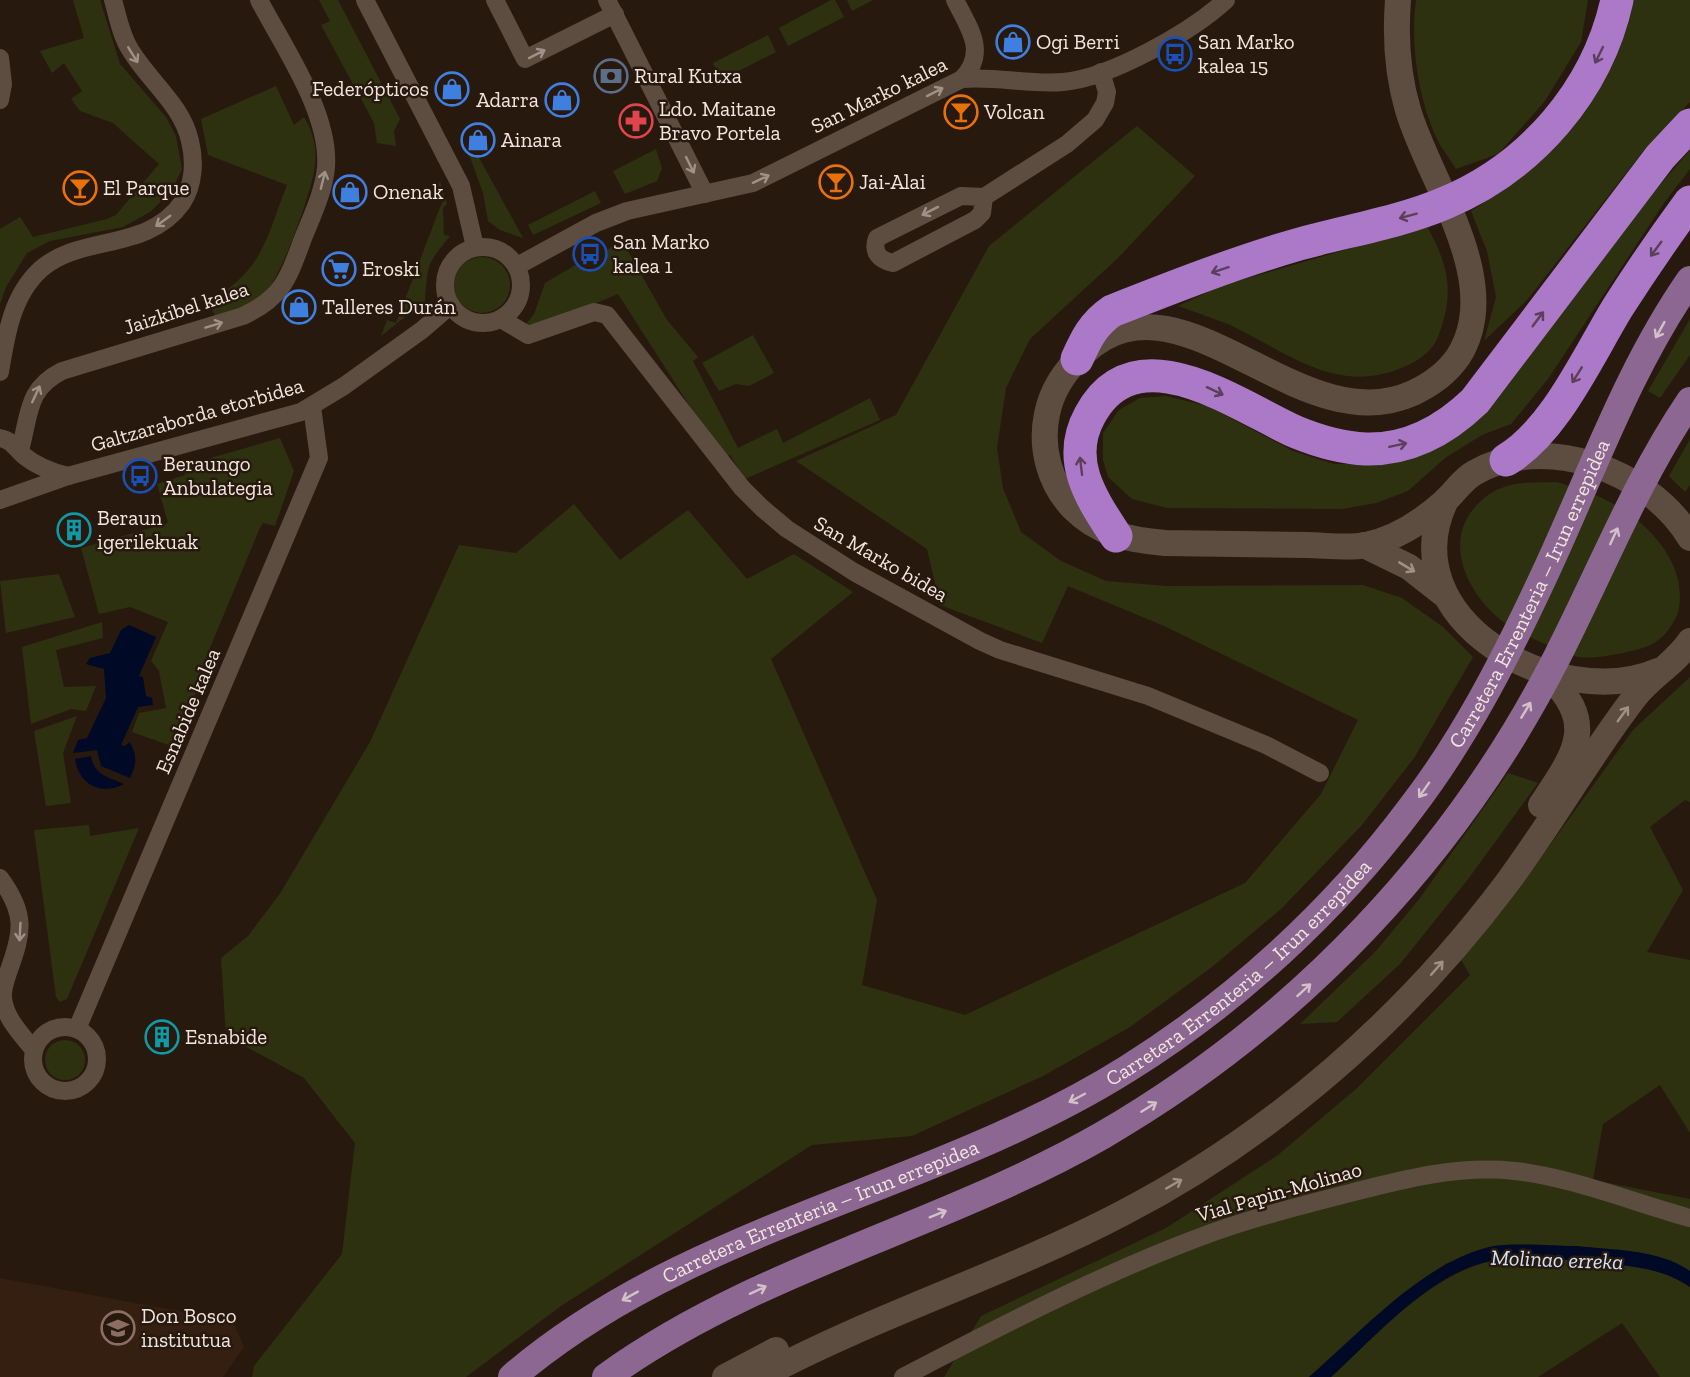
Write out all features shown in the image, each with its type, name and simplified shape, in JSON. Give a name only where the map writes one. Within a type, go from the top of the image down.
[{"type":"highway","points":[[1077,359],[1090,332],[1099,320],[1112,311],[1208,274],[1296,245],[1420,213],[1446,203],[1498,173],[1528,151],[1572,103],[1605,44],[1617,0]]},
{"type":"highway","points":[[1116,536],[1087,489],[1079,463],[1081,436],[1085,424],[1100,401],[1110,392],[1134,379],[1174,378],[1209,388],[1278,423],[1329,444],[1367,449],[1387,447],[1425,437],[1444,428],[1475,401],[1660,157],[1690,125]]},
{"type":"highway","points":[[1506,460],[1531,443],[1560,402],[1644,266],[1690,201]]},
{"type":"main road","name":"Carretera Errenteria – Irun errepidea","points":[[512,1377],[577,1328],[659,1280],[708,1256],[928,1168],[1031,1122],[1080,1097],[1172,1040],[1251,978],[1336,897],[1411,808],[1457,741],[1514,638],[1630,385],[1690,280]]},
{"type":"main road","points":[[606,1377],[633,1358],[728,1304],[968,1201],[1048,1164],[1100,1136],[1196,1077],[1280,1011],[1372,924],[1448,831],[1496,760],[1556,659],[1636,490],[1687,406]]},
{"type":"street","points":[[0,372],[10,318],[28,283],[40,270],[53,260],[69,254],[150,230],[177,210],[190,184],[193,166],[191,143],[185,124],[171,101],[143,69],[129,48],[113,0]]},
{"type":"street","name":"Jaizkibel kalea","points":[[21,452],[39,386],[50,377],[62,371],[243,316],[270,301],[289,278],[321,190],[326,169],[326,146],[321,120],[259,0]]},
{"type":"street","points":[[365,0],[461,186],[475,247]]},
{"type":"street","points":[[495,0],[525,59],[611,7],[705,195]]},
{"type":"street","points":[[955,0],[976,40],[993,64],[1014,77],[1026,80]]},
{"type":"street","name":"San Marko kalea","points":[[517,266],[596,223],[627,211],[753,183],[962,79],[1064,82],[1101,72],[1172,38],[1226,0]]},
{"type":"street","points":[[1398,0],[1395,44],[1400,77],[1419,142],[1465,248],[1473,294],[1471,323],[1458,357],[1445,372],[1426,387],[1396,401],[1374,404],[1350,403],[1325,397],[1203,339],[1158,327],[1136,328],[1113,334],[1093,344],[1077,359],[1056,386],[1049,404],[1044,433],[1047,461],[1053,479],[1072,507],[1099,528],[1116,536],[1165,543],[1364,545],[1408,528],[1446,500],[1472,474],[1506,460],[1547,456],[1572,459],[1600,468],[1652,496],[1670,512],[1690,538]]},
{"type":"street","points":[[962,79],[974,63],[976,40]]},
{"type":"street","points":[[0,58],[3,84],[0,100]]},
{"type":"street","points":[[984,197],[982,213],[975,220],[893,263],[884,261],[877,255],[874,247],[877,238],[961,196],[984,197],[1045,160],[1095,120],[1105,103],[1107,93],[1101,72]]},
{"type":"street","points":[[475,247],[495,248],[504,252],[517,266],[521,284],[518,302],[501,319],[490,322],[468,320],[451,305],[445,285],[450,265],[457,257],[475,247]]},
{"type":"street","name":"Galtzaraborda etorbidea","points":[[5,498],[68,476],[284,417],[312,407],[422,330],[451,305]]},
{"type":"street","name":"San Marko bidea","points":[[501,319],[528,335],[594,312],[607,315],[742,488],[787,529],[854,572],[980,641],[1000,650],[1148,696],[1266,746],[1320,773]]},
{"type":"street","name":"Esnabide kalea","points":[[77,1029],[319,458],[312,407]]},
{"type":"street","points":[[0,438],[13,443],[21,452],[47,470],[68,476]]},
{"type":"street","name":"Galtzaraborda etorbidea","points":[[5,498],[20,488],[25,477],[26,465],[21,452]]},
{"type":"street","points":[[1446,500],[1437,518],[1433,538],[1438,579],[1446,596]]},
{"type":"street","points":[[1364,545],[1409,567],[1446,596],[1483,639],[1520,663],[1545,673],[1571,680],[1611,682],[1646,676],[1683,651]]},
{"type":"street","points":[[725,1377],[775,1350],[1068,1222],[1116,1198],[1240,1121],[1297,1078],[1338,1042],[1412,970],[1639,692],[1683,651]]},
{"type":"street","points":[[760,1377],[1043,1252],[1123,1214],[1194,1173],[1251,1134],[1307,1092],[1374,1033],[1426,981],[1507,883],[1576,767],[1575,714],[1562,689],[1545,673]]},
{"type":"street","points":[[0,879],[16,904],[21,924],[20,942],[5,983],[3,997],[10,1019],[34,1050]]},
{"type":"street","points":[[54,1028],[77,1029],[94,1044],[98,1062],[93,1075],[79,1088],[57,1090],[47,1085],[35,1070],[34,1050],[40,1039],[54,1028]]},
{"type":"street","name":"Vial Papin-Molinao","points":[[903,1377],[984,1334],[1122,1269],[1211,1233],[1291,1208],[1418,1176],[1475,1170],[1515,1171],[1551,1178],[1690,1218]]},
{"type":"shaded area","name":"Don Bosco institutua","points":[[0,1278],[233,1321],[244,1347],[223,1377],[0,1377]]},
{"type":"green space","points":[[73,0],[100,0],[120,64],[166,117],[176,136],[182,169],[171,192],[150,212],[123,227],[50,241],[27,253],[6,287],[0,304],[0,229],[20,217],[33,237],[107,219],[116,215],[159,164],[113,123],[80,111],[71,99],[82,91],[64,63],[52,73],[40,51],[84,38]]},
{"type":"green space","points":[[319,0],[338,0],[400,119],[394,131],[396,146],[377,143],[374,123],[321,25],[330,21]]},
{"type":"green space","points":[[835,0],[844,17],[788,46],[779,28]]},
{"type":"green space","points":[[847,0],[873,0],[852,11]]},
{"type":"green space","points":[[1416,0],[1588,0],[1581,42],[1545,101],[1498,154],[1456,169],[1438,141],[1424,105],[1417,70],[1414,34]]},
{"type":"green space","points":[[1632,0],[1690,0],[1690,102],[1644,150],[1528,299],[1484,341],[1496,297],[1487,251],[1471,211],[1537,163],[1575,124],[1605,79],[1624,33]]},
{"type":"green space","points":[[768,35],[776,52],[721,80],[713,63]]},
{"type":"green space","points":[[276,86],[294,125],[304,117],[314,140],[315,165],[309,193],[287,252],[272,284],[254,301],[217,320],[208,301],[226,290],[252,266],[267,237],[287,185],[208,155],[201,119]]},
{"type":"green space","points":[[1137,126],[1195,176],[1118,258],[1030,339],[1006,388],[997,448],[1003,488],[1021,532],[1061,561],[1106,581],[1166,586],[1363,585],[1402,598],[1443,627],[1473,657],[1414,758],[1362,825],[1281,909],[1212,967],[1130,1027],[1043,1076],[912,1136],[812,1145],[561,1306],[466,1377],[252,1377],[254,1366],[342,1254],[355,1143],[304,1078],[226,1036],[221,958],[248,936],[281,892],[370,742],[459,545],[516,553],[574,504],[620,560],[688,510],[747,579],[794,554],[853,592],[771,659],[877,900],[862,985],[965,1015],[1245,883],[1321,794],[1358,720],[1164,626],[1068,586],[1042,643],[940,605],[927,549],[796,461],[896,415],[989,246]]},
{"type":"green space","points":[[471,143],[523,238],[500,230],[488,221],[483,193],[466,146]]},
{"type":"green space","points":[[656,149],[662,168],[657,181],[625,194],[613,171]]},
{"type":"green space","points":[[1690,150],[1690,169],[1664,203],[1548,379],[1511,424],[1482,435],[1445,458],[1408,491],[1376,503],[1342,509],[1167,508],[1132,499],[1108,477],[1103,460],[1103,433],[1119,410],[1140,398],[1166,396],[1208,406],[1293,451],[1334,464],[1384,464],[1431,451]]},
{"type":"green space","points":[[440,181],[447,204],[443,208],[444,235],[450,236],[432,260],[425,301],[381,336],[387,320],[396,323],[444,197],[435,193]]},
{"type":"green space","points":[[595,191],[601,203],[533,235],[528,225]]},
{"type":"green space","points":[[1427,226],[1444,266],[1447,278],[1447,304],[1434,345],[1421,358],[1404,367],[1379,375],[1356,377],[1335,374],[1293,358],[1230,325],[1178,306],[1221,286]]},
{"type":"green space","points":[[620,237],[667,320],[698,357],[693,361],[738,448],[777,429],[783,443],[870,398],[880,420],[745,479],[730,455],[723,458],[618,294],[558,319],[523,328],[534,314],[545,283],[577,264],[583,270],[597,263],[598,253],[609,249]]},
{"type":"green space","points":[[482,257],[493,259],[502,265],[508,274],[510,285],[508,296],[502,305],[493,311],[482,313],[471,311],[462,305],[456,296],[454,285],[456,274],[462,265],[471,259]]},
{"type":"green space","points":[[1690,319],[1690,355],[1660,398],[1648,391]]},
{"type":"green space","points":[[753,335],[774,373],[749,386],[736,384],[719,391],[702,363]]},
{"type":"green space","points":[[280,438],[294,471],[275,526],[263,523],[259,530],[207,655],[197,689],[174,747],[132,732],[139,713],[166,708],[159,671],[151,661],[168,622],[130,607],[99,614],[81,548],[168,523],[157,484],[185,475],[183,466]]},
{"type":"green space","points":[[1690,439],[1690,485],[1685,492],[1669,476]]},
{"type":"green space","points":[[1557,482],[1592,494],[1619,507],[1648,530],[1670,560],[1677,576],[1680,594],[1678,613],[1664,635],[1652,644],[1637,650],[1609,655],[1575,656],[1509,626],[1486,606],[1469,581],[1461,553],[1460,539],[1464,525],[1479,503],[1496,490],[1513,484]]},
{"type":"green space","points":[[59,574],[75,617],[6,633],[0,581]]},
{"type":"green space","points":[[102,622],[103,638],[56,650],[64,687],[96,686],[86,711],[71,709],[31,724],[22,647]]},
{"type":"green space","points":[[1690,677],[1690,802],[1685,800],[1650,827],[1683,890],[1647,952],[1690,960],[1690,1133],[1660,1085],[1603,1124],[1593,1180],[1690,1199],[1690,1271],[1646,1254],[1576,1246],[1490,1247],[1445,1264],[1401,1296],[1309,1377],[944,1377],[981,1316],[1166,1228],[1278,1155],[1356,1089],[1470,975],[1461,960],[1532,870],[1633,730]]},
{"type":"green space","points":[[77,716],[63,753],[71,803],[46,806],[34,731]]},
{"type":"green space","points":[[1508,773],[1538,783],[1469,878],[1400,964],[1337,1022],[1300,1024],[1376,951],[1420,898]]},
{"type":"green space","points":[[89,825],[90,836],[139,828],[67,999],[60,1002],[56,997],[34,830]]},
{"type":"green space","points":[[65,1040],[79,1046],[85,1060],[79,1074],[65,1080],[51,1074],[45,1060],[51,1046]]},
{"type":"green space","points":[[1520,1258],[1573,1260],[1649,1269],[1677,1279],[1690,1287],[1690,1377],[1660,1377],[1622,1323],[1538,1377],[1331,1377],[1404,1309],[1445,1280],[1467,1269],[1490,1261]]},
{"type":"water","points":[[129,625],[156,637],[139,676],[143,677],[146,696],[152,698],[153,705],[138,707],[121,745],[125,746],[130,742],[134,751],[135,764],[130,778],[101,766],[97,750],[73,753],[78,740],[87,738],[106,698],[104,669],[86,664],[90,658],[110,653],[121,630]]},
{"type":"water","points":[[91,756],[99,771],[124,784],[107,789],[92,786],[86,782],[77,768],[75,759]]},
{"type":"water","name":"Molinao erreka","points":[[1520,1244],[1576,1246],[1650,1254],[1664,1258],[1690,1271],[1690,1287],[1669,1276],[1634,1267],[1573,1260],[1493,1261],[1471,1267],[1449,1277],[1427,1291],[1406,1307],[1331,1377],[1309,1377],[1416,1284],[1464,1256],[1489,1247]]},
{"type":"place","name":"Ogi Berri","points":[[1013,42]]},
{"type":"place","name":"San Marko kalea 15","points":[[1175,54]]},
{"type":"place","name":"Rural Kutxa","points":[[611,76]]},
{"type":"place","name":"Federópticos","points":[[452,89]]},
{"type":"place","name":"Adarra","points":[[562,100]]},
{"type":"place","name":"Volcan","points":[[961,112]]},
{"type":"place","name":"Ldo. Maitane Bravo Portela","points":[[636,121]]},
{"type":"place","name":"Ainara","points":[[478,140]]},
{"type":"place","name":"Jai-Alai","points":[[836,182]]},
{"type":"place","name":"El Parque","points":[[80,188]]},
{"type":"place","name":"Onenak","points":[[350,192]]},
{"type":"place","name":"San Marko kalea 1","points":[[590,254]]},
{"type":"place","name":"Eroski","points":[[339,269]]},
{"type":"place","name":"Talleres Durán","points":[[299,307]]},
{"type":"place","name":"Beraungo Anbulategia","points":[[140,476]]},
{"type":"place","name":"Beraun igerilekuak","points":[[74,530]]},
{"type":"place","name":"Esnabide","points":[[162,1037]]},
{"type":"place","name":"Don Bosco institutua","points":[[118,1328]]}]
